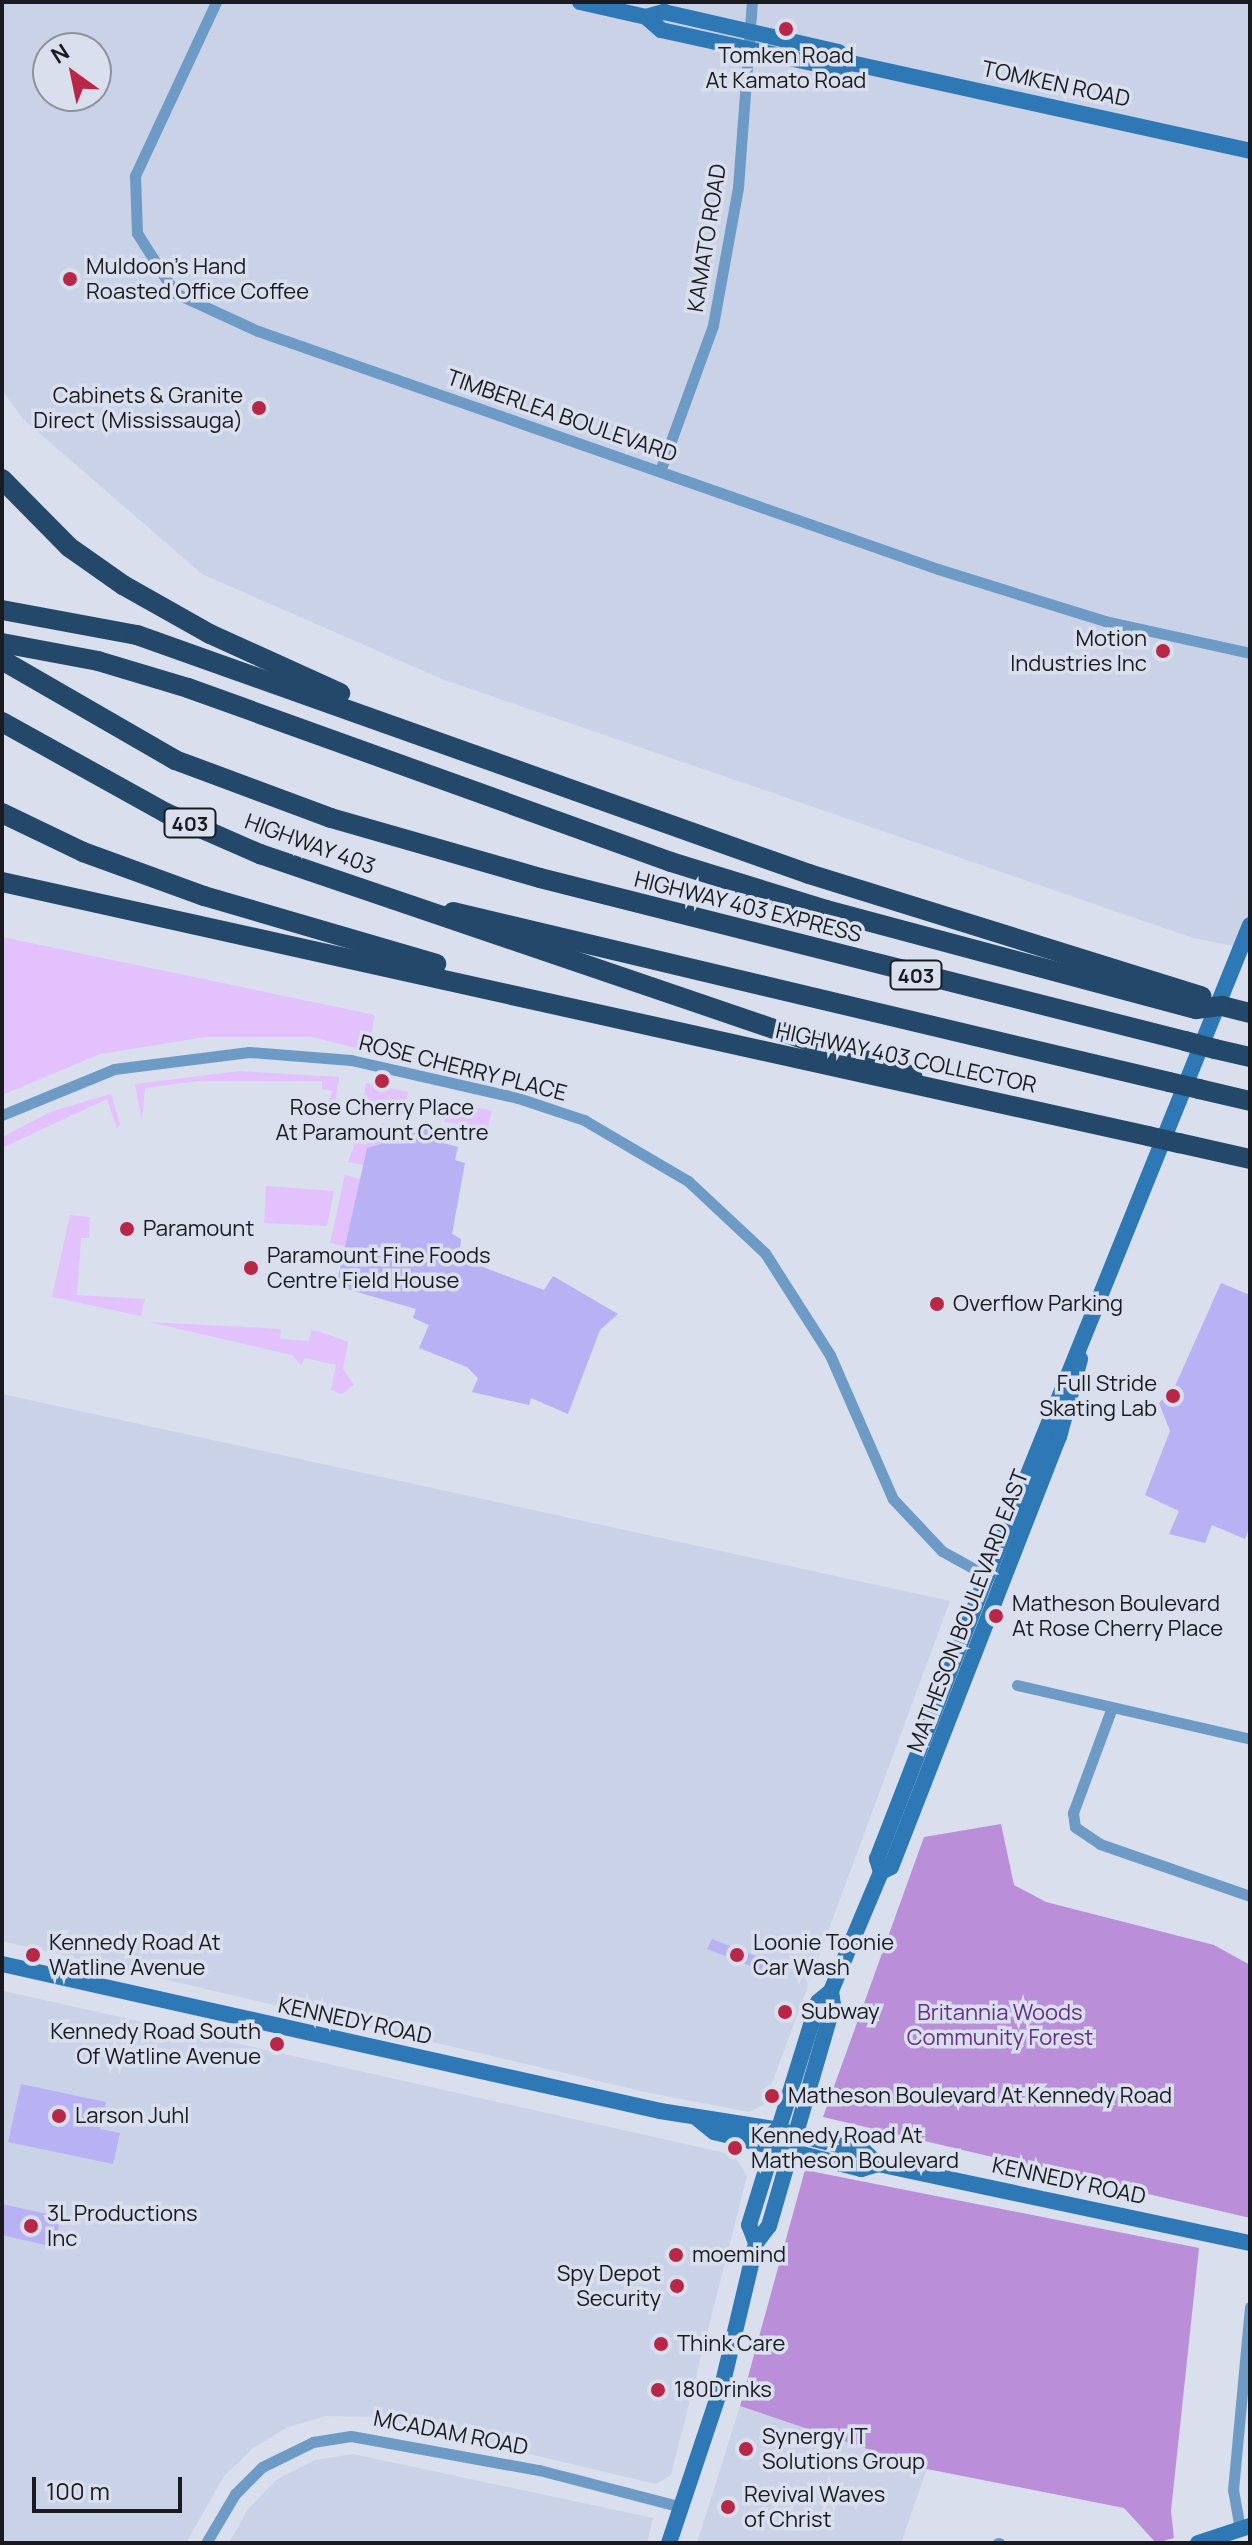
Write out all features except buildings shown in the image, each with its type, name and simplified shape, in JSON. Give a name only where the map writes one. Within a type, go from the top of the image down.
[{"type":"highway","points":[[2,479],[69,547],[123,585],[210,634],[453,745]]},
{"type":"highway","points":[[2,610],[137,635],[809,874],[1198,1002]]},
{"type":"highway","points":[[2,643],[98,661],[188,688],[671,862],[798,901],[1235,1010]]},
{"type":"highway","name":"HIGHWAY 403","points":[[2,660],[24,676],[175,760],[331,818]]},
{"type":"highway","name":"HIGHWAY 403","points":[[2,722],[166,813],[390,898]]},
{"type":"highway","points":[[2,813],[83,852],[204,896],[551,1001]]},
{"type":"highway","name":"HIGHWAY 403 EXPRESS","points":[[331,818],[540,878],[1250,1057]]},
{"type":"highway","points":[[2,882],[551,1001]]},
{"type":"highway","points":[[390,898],[626,983],[903,1068],[922,1085]]},
{"type":"highway","name":"403","points":[[390,898],[1250,1101]]},
{"type":"highway","name":"HIGHWAY 403 COLLECTOR","points":[[551,1001],[1250,1159]]},
{"type":"street","name":"TIMBERLEA BOULEVARD","points":[[216,2],[135,176],[137,233],[175,293],[258,331],[1050,605],[1250,653]]},
{"type":"street","name":"TOMKEN ROAD","points":[[580,2],[646,17],[661,30],[749,50],[835,68],[851,63]]},
{"type":"street","name":"KAMATO ROAD","points":[[660,471],[713,325],[738,187],[752,2]]},
{"type":"street","name":"TOMKEN ROAD","points":[[646,17],[664,12],[838,52],[851,63],[1250,151]]},
{"type":"street","name":"MATHESON BOULEVARD EAST","points":[[881,1872],[891,1867],[1003,1581],[1059,1437],[1080,1359],[1250,925]]},
{"type":"street","name":"ROSE CHERRY PLACE","points":[[2,1115],[114,1069],[249,1052],[351,1060],[518,1098],[584,1120],[688,1181],[765,1253],[830,1355],[893,1499],[942,1551],[987,1576]]},
{"type":"street","name":"MATHESON BOULEVARD EAST","points":[[756,2243],[749,2225],[774,2129],[818,2002],[831,1991],[881,1872],[877,1859],[1069,1368],[1080,1359]]},
{"type":"street","points":[[1017,1685],[1111,1710],[1250,1739]]},
{"type":"street","points":[[1111,1710],[1073,1813],[1075,1827],[1100,1844],[1250,1896]]},
{"type":"street","name":"KENNEDY ROAD","points":[[2,1964],[698,2119],[714,2116],[796,2134],[865,2152],[878,2164]]},
{"type":"street","name":"MATHESON BOULEVARD EAST","points":[[669,2543],[723,2382],[756,2243],[769,2226],[791,2152],[833,2005],[831,1991]]},
{"type":"street","name":"KENNEDY ROAD","points":[[698,2119],[714,2132],[861,2169],[878,2164],[1250,2243]]},
{"type":"street","points":[[1198,2543],[1245,2528],[1233,2490],[1250,2307]]},
{"type":"street","name":"MCADAM ROAD","points":[[206,2543],[235,2494],[262,2467],[313,2442],[351,2436],[525,2467],[682,2507]]},
{"type":"shaded area","points":[[2,2],[1250,2],[1250,949],[1193,938],[442,679],[202,574],[23,419],[2,390]]},
{"type":"shaded area","points":[[2,937],[375,1015],[368,1051],[312,1037],[205,1037],[100,1054],[2,1095]]},
{"type":"shaded area","points":[[239,1071],[339,1077],[334,1111],[323,1113],[333,1091],[322,1089],[322,1081],[198,1081],[145,1088],[142,1121],[135,1084]]},
{"type":"shaded area","points":[[366,1083],[408,1092],[404,1114],[363,1104]]},
{"type":"shaded area","points":[[111,1094],[120,1124],[117,1129],[107,1099],[2,1148],[2,1137],[50,1112]]},
{"type":"shaded area","points":[[449,1101],[492,1111],[488,1128],[444,1122]]},
{"type":"shaded area","points":[[382,1123],[401,1128],[399,1133],[385,1130],[381,1144],[367,1149],[363,1165],[348,1162],[355,1143],[363,1138],[364,1146]]},
{"type":"shaded area","points":[[345,1175],[360,1179],[345,1246],[330,1243]]},
{"type":"shaded area","points":[[266,1186],[334,1191],[327,1226],[264,1223]]},
{"type":"shaded area","points":[[70,1215],[90,1217],[89,1238],[81,1238],[77,1295],[145,1299],[141,1316],[52,1297]]},
{"type":"shaded area","points":[[149,1322],[281,1329],[280,1339],[309,1341],[311,1331],[318,1331],[348,1342],[343,1369],[354,1385],[342,1394],[331,1390],[336,1365],[305,1358],[301,1365],[292,1355]]},
{"type":"shaded area","points":[[2,1394],[950,1601],[764,2105],[749,2112],[645,2092],[2,1941]]},
{"type":"shaded area","points":[[4,1991],[734,2155],[747,2176],[671,2475],[656,2484],[373,2417],[326,2416],[288,2427],[253,2448],[224,2476],[186,2543],[2,2543]]},
{"type":"shaded area","points":[[740,2406],[927,2469],[901,2543],[697,2543]]},
{"type":"shaded area","points":[[353,2454],[653,2518],[647,2543],[229,2543],[248,2509],[277,2479],[315,2460]]},
{"type":"green space","name":"Britannia Woods Community Forest","points":[[1001,1824],[1014,1885],[1046,1902],[1214,1945],[1250,1965],[1250,2218],[823,2117],[924,1837]]},
{"type":"green space","points":[[805,2170],[1199,2248],[1171,2511],[1174,2538],[1156,2543],[1124,2508],[927,2469],[740,2406]]},
{"type":"place","name":"Tomken Road At Kamato Road","points":[[786,29]]},
{"type":"place","name":"Muldoon's Hand Roasted Office Coffee","points":[[70,279]]},
{"type":"place","name":"Cabinets & Granite Direct (Mississauga)","points":[[259,408]]},
{"type":"place","name":"Motion Industries Inc","points":[[1163,651]]},
{"type":"place","name":"Rose Cherry Place At Paramount Centre","points":[[382,1081]]},
{"type":"place","name":"Paramount","points":[[127,1229]]},
{"type":"place","name":"Paramount Fine Foods Centre Field House","points":[[251,1268]]},
{"type":"place","name":"Overflow Parking","points":[[937,1304]]},
{"type":"place","name":"Full Stride Skating Lab","points":[[1173,1396]]},
{"type":"place","name":"Matheson Boulevard At Rose Cherry Place","points":[[996,1616]]},
{"type":"place","name":"Kennedy Road At Watline Avenue","points":[[33,1955]]},
{"type":"place","name":"Loonie Toonie Car Wash","points":[[737,1955]]},
{"type":"place","name":"Subway","points":[[785,2012]]},
{"type":"place","name":"Kennedy Road South Of Watline Avenue","points":[[277,2044]]},
{"type":"place","name":"Matheson Boulevard At Kennedy Road","points":[[772,2096]]},
{"type":"place","name":"Larson Juhl","points":[[59,2116]]},
{"type":"place","name":"Kennedy Road At Matheson Boulevard","points":[[735,2148]]},
{"type":"place","name":"3L Productions Inc","points":[[31,2226]]},
{"type":"place","name":"moemind","points":[[676,2255]]},
{"type":"place","name":"Spy Depot Security","points":[[677,2286]]},
{"type":"place","name":"Think Care","points":[[661,2344]]},
{"type":"place","name":"180Drinks","points":[[658,2390]]},
{"type":"place","name":"Synergy IT Solutions Group","points":[[746,2449]]},
{"type":"place","name":"Revival Waves of Christ","points":[[728,2507]]}]
